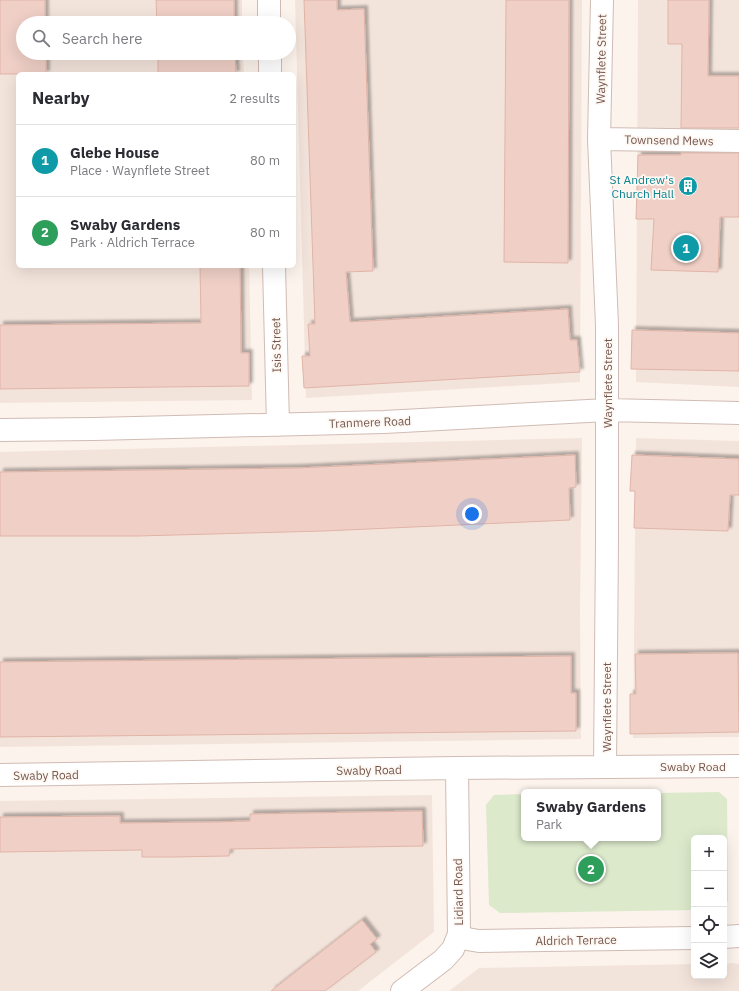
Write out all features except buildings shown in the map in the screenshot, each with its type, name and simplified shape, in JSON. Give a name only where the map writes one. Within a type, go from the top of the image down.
[{"type":"street","points":[[269,0],[269,16]]},
{"type":"street","name":"Waynflete Street","points":[[602,0],[599,139],[607,326],[605,767]]},
{"type":"street","points":[[270,60],[270,72]]},
{"type":"street","name":"Townsend Mews","points":[[599,139],[739,142]]},
{"type":"street","name":"Isis Street","points":[[274,268],[278,425]]},
{"type":"street","name":"Tranmere Road","points":[[0,430],[384,422],[607,410],[739,413]]},
{"type":"street","name":"Swaby Road","points":[[0,775],[457,768],[739,766]]},
{"type":"street","name":"Lidiard Road","points":[[402,991],[443,960],[453,949],[459,934],[457,768]]},
{"type":"street","name":"Aldrich Terrace","points":[[459,934],[467,939],[479,941],[691,938]]},
{"type":"street","points":[[727,937],[739,936]]},
{"type":"shaded area","points":[[0,0],[242,0],[242,16],[16,16],[16,60],[243,60],[244,72],[16,72],[16,268],[249,268],[252,400],[0,403]]},
{"type":"shaded area","points":[[295,0],[582,0],[580,382],[306,398]]},
{"type":"shaded area","points":[[638,0],[739,0],[739,387],[636,382]]},
{"type":"shaded area","points":[[582,438],[580,609],[581,739],[0,747],[0,452]]},
{"type":"shaded area","points":[[636,438],[739,441],[739,737],[633,738]]},
{"type":"shaded area","points":[[432,795],[434,932],[358,991],[0,991],[0,801]]},
{"type":"shaded area","points":[[691,964],[691,979],[727,979],[727,964],[739,964],[739,991],[449,991],[479,968]]},
{"type":"green space","points":[[719,792],[727,799],[728,901],[727,902],[727,835],[691,835],[691,910],[500,913],[489,905],[486,805],[494,795],[521,794],[521,841],[661,841],[661,793]]},
{"type":"place","name":"St Andrew's Church Hall","points":[[688,186]]},
{"type":"place","name":"Glebe House","points":[[686,248]]},
{"type":"place","name":"Swaby Gardens","points":[[591,869]]}]
